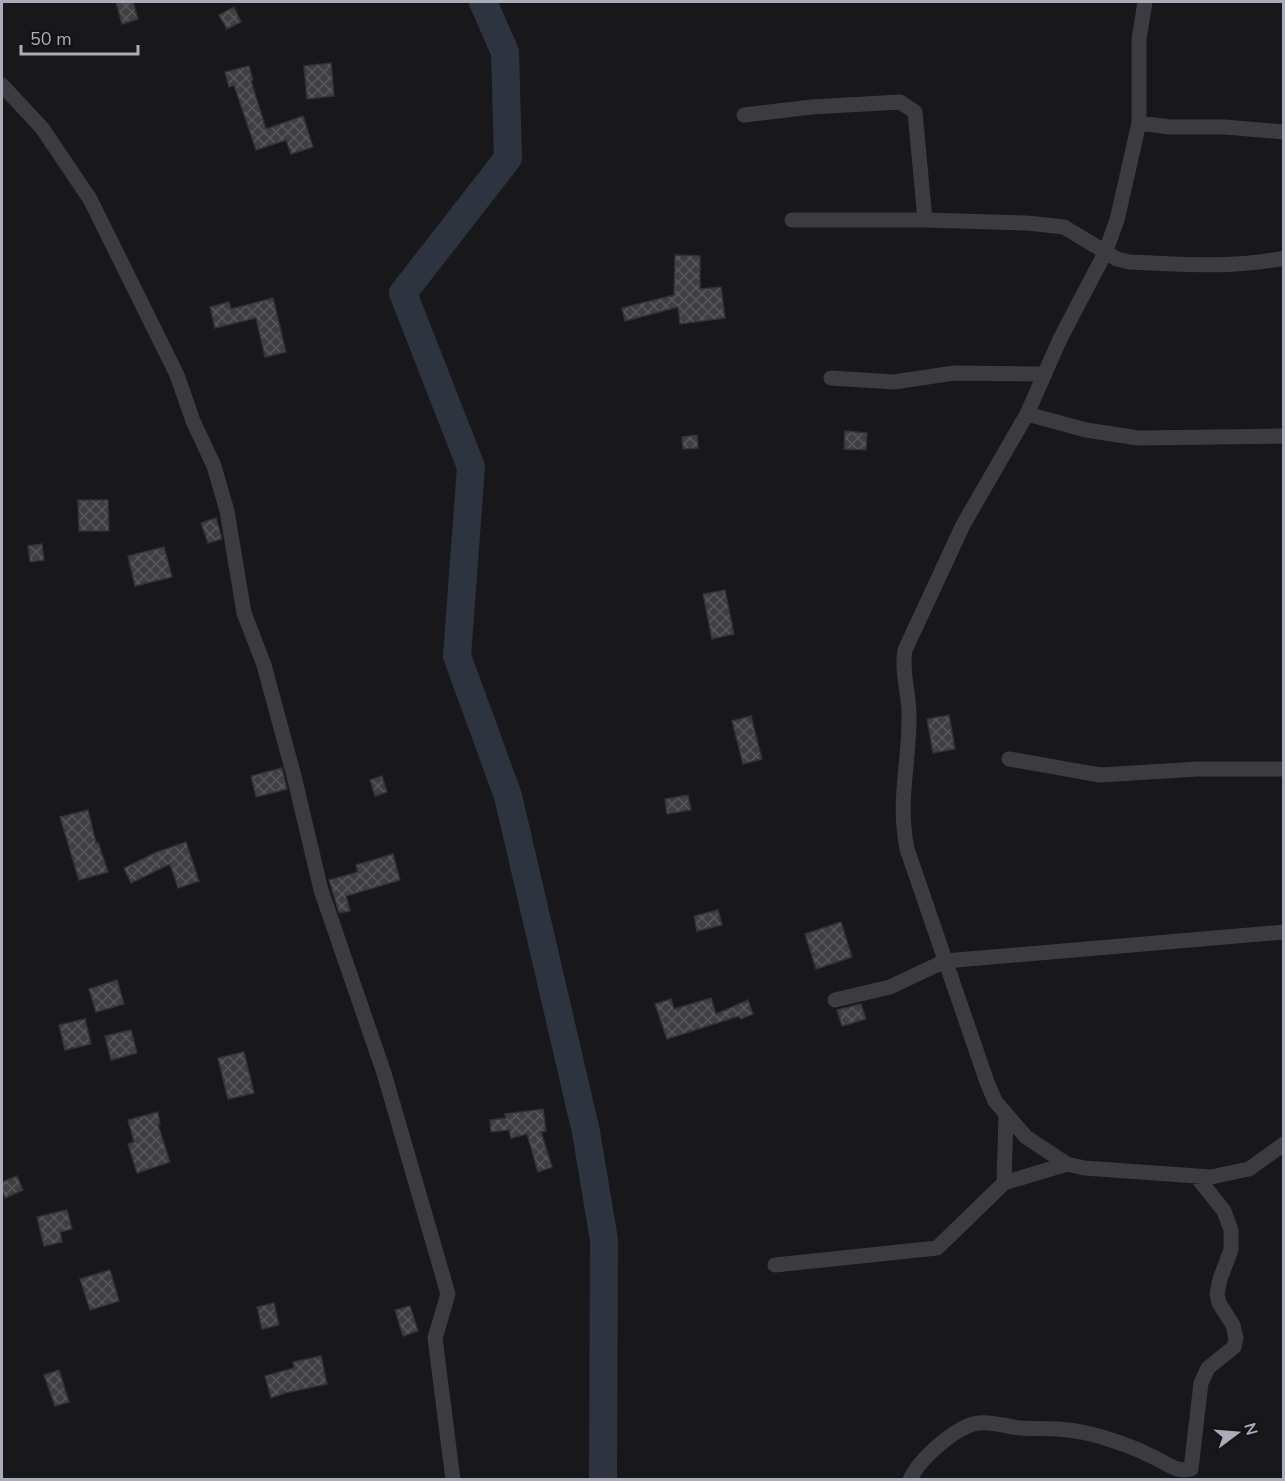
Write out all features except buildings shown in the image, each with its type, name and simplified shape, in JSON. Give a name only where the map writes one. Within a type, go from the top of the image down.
[{"type":"street","points":[[1145,2],[1139,39],[1139,123],[1117,220],[1106,253],[1060,339],[1027,414],[963,525],[911,634],[903,662],[909,715],[903,778],[902,827],[907,849],[987,1082],[995,1101],[1026,1137],[1067,1164],[1084,1168],[1157,1172],[1197,1177],[1229,1175],[1249,1169],[1284,1144]]},
{"type":"street","points":[[2,85],[42,128],[90,199],[177,375],[193,421],[214,466],[227,511],[244,613],[264,665],[294,776],[321,890],[384,1073],[448,1294],[435,1338],[453,1479]]},
{"type":"street","points":[[744,115],[812,107],[900,102],[915,112],[925,220]]},
{"type":"street","points":[[1139,123],[1170,127],[1225,127],[1284,132]]},
{"type":"street","points":[[792,220],[925,220],[1064,227],[1117,259],[1129,262],[1227,266],[1284,258]]},
{"type":"street","points":[[831,378],[894,382],[954,373],[1045,374]]},
{"type":"street","points":[[1027,414],[1086,430],[1138,438],[1284,436]]},
{"type":"street","points":[[1009,759],[1100,775],[1198,769],[1284,769]]},
{"type":"street","points":[[835,1000],[890,987],[945,961],[1284,932]]},
{"type":"street","points":[[1004,1183],[1006,1116]]},
{"type":"street","points":[[775,1264],[936,1248],[1004,1183],[1067,1164]]},
{"type":"street","points":[[910,1479],[912,1473],[952,1435],[966,1426],[978,1423],[1025,1429],[1058,1429],[1110,1439],[1179,1470],[1191,1469],[1201,1383],[1208,1368],[1234,1347],[1236,1338],[1233,1325],[1219,1303],[1217,1293],[1231,1250],[1231,1230],[1224,1211],[1197,1177]]},
{"type":"waterway","points":[[483,2],[505,52],[508,158],[403,293],[471,467],[457,656],[508,796],[586,1132],[604,1240],[603,1480]]}]
